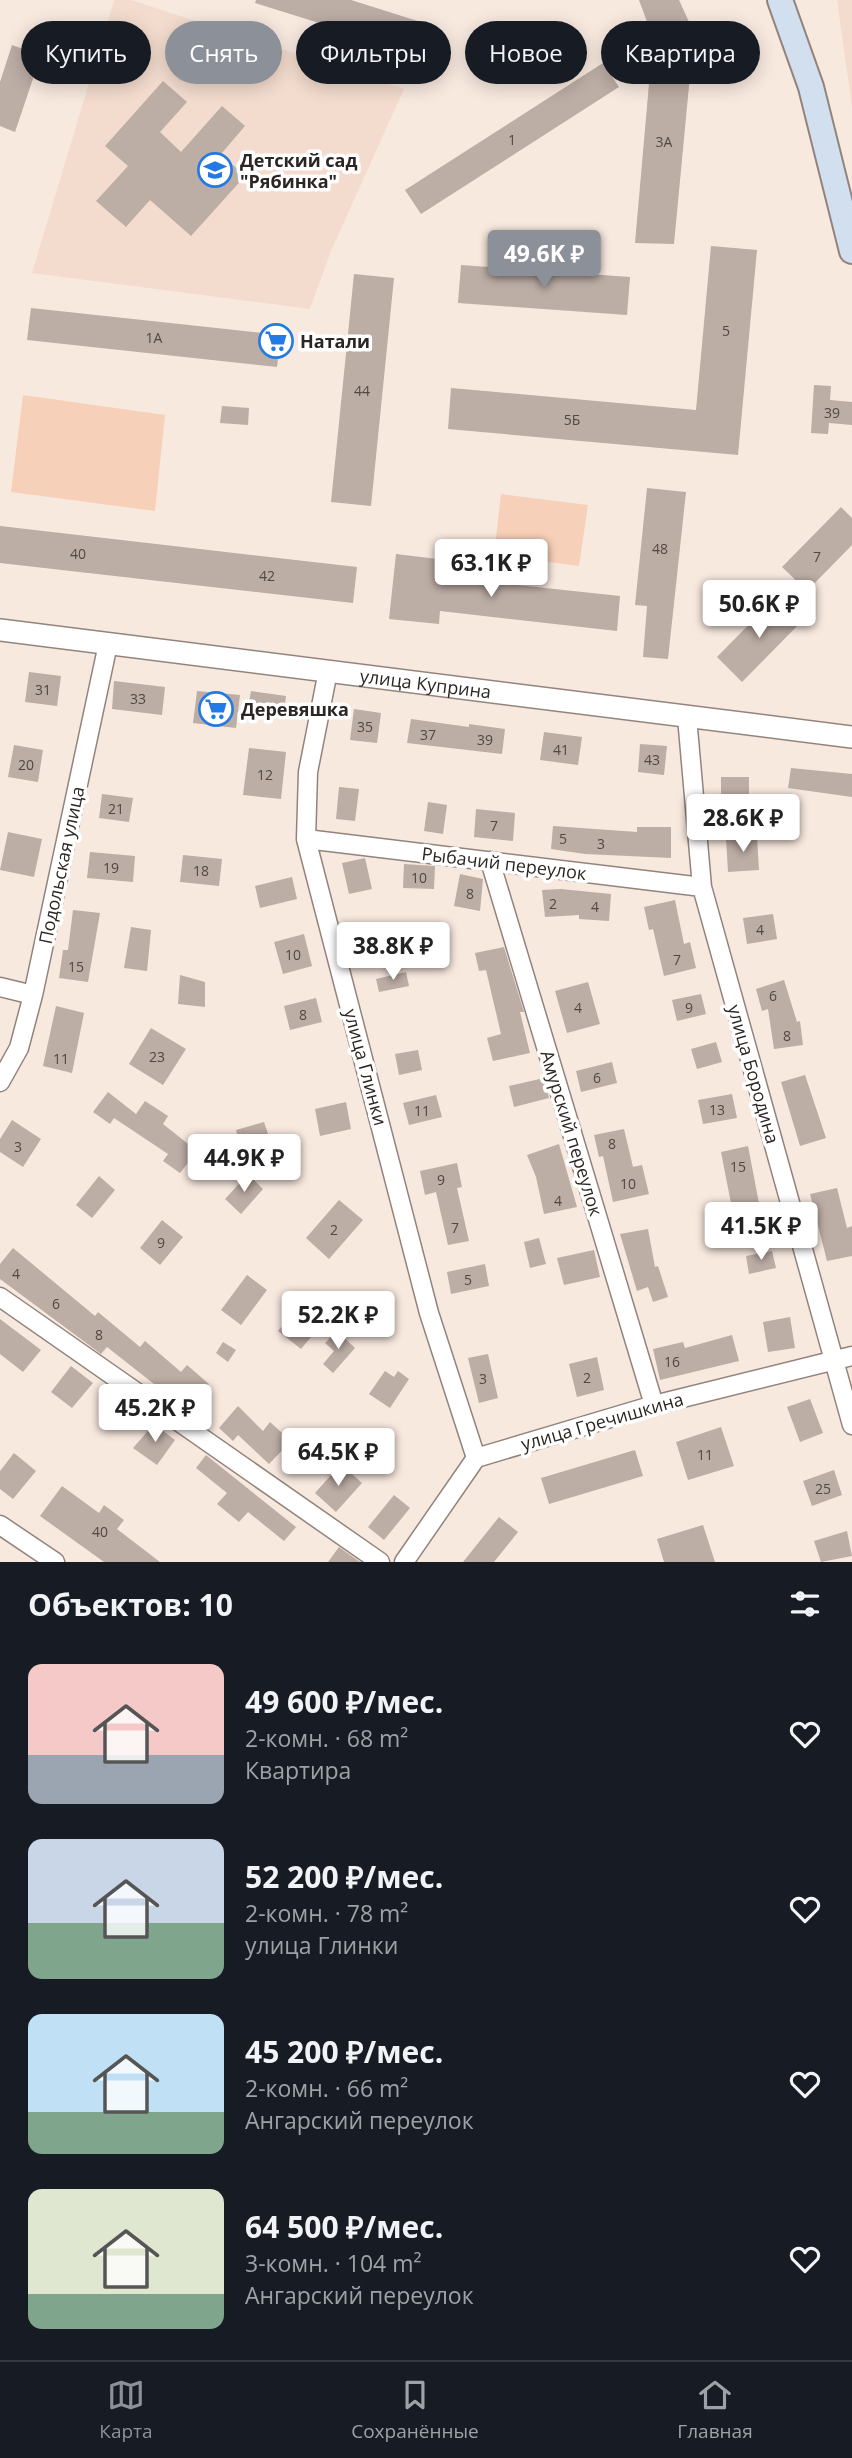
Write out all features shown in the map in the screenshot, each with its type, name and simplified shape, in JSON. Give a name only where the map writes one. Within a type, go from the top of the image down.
[{"type":"main road","points":[[780,0],[799,51],[852,251]]},
{"type":"street","name":"улица Куприна","points":[[0,630],[852,737]]},
{"type":"street","name":"Подольская улица","points":[[0,1082],[19,1048],[33,995],[108,644]]},
{"type":"street","name":"улица Глинки","points":[[328,671],[308,772],[306,839],[429,1313],[475,1458]]},
{"type":"street","name":"улица Бородина","points":[[687,716],[702,887],[843,1358],[852,1425]]},
{"type":"street","name":"Рыбачий переулок","points":[[306,839],[702,887]]},
{"type":"street","name":"Амурский переулок","points":[[490,861],[654,1405]]},
{"type":"street","points":[[0,987],[33,995]]},
{"type":"street","points":[[0,1297],[380,1562]]},
{"type":"street","name":"улица Гречишкина","points":[[475,1458],[654,1405],[843,1358]]},
{"type":"street","points":[[404,1562],[475,1458]]},
{"type":"street","points":[[0,1525],[55,1562]]},
{"type":"shaded area","name":"Детский сад \"Рябинка\"","points":[[114,0],[131,0],[195,21],[165,21],[165,84],[282,84],[282,49],[296,54],[296,84],[389,84],[404,89],[331,251],[310,309],[32,273],[89,84],[151,84],[151,21],[108,21]]},
{"type":"shaded area","points":[[837,0],[852,0],[852,108]]},
{"type":"shaded area","points":[[23,395],[165,415],[155,511],[11,492]]},
{"type":"shaded area","points":[[501,494],[588,505],[579,566],[494,555]]},
{"type":"building","points":[[256,0],[351,0],[418,21],[313,21],[255,3]]},
{"type":"building","points":[[639,0],[679,0],[689,21],[647,21]]},
{"type":"building","points":[[12,45],[21,48],[21,84],[31,84],[15,132],[0,126],[0,82]]},
{"type":"building","points":[[601,64],[601,84],[617,84],[619,87],[421,214],[405,190],[570,84],[587,84],[587,73]]},
{"type":"building","points":[[163,81],[187,102],[160,132],[181,152],[222,106],[245,126],[221,154],[245,176],[191,236],[150,200],[126,227],[96,201],[128,166],[105,146]]},
{"type":"building","points":[[649,84],[689,84],[674,244],[635,243]]},
{"type":"building","points":[[711,246],[757,250],[738,455],[448,429],[451,388],[696,410]]},
{"type":"building","points":[[461,265],[630,277],[627,315],[458,303]]},
{"type":"building","points":[[354,274],[394,278],[371,506],[331,502]]},
{"type":"building","points":[[31,308],[281,335],[277,367],[27,340]]},
{"type":"building","points":[[814,385],[831,386],[830,400],[852,402],[852,425],[829,423],[828,434],[811,433]]},
{"type":"building","points":[[222,406],[249,408],[248,425],[220,423]]},
{"type":"building","points":[[647,488],[686,492],[668,659],[643,657],[647,606],[635,605]]},
{"type":"building","points":[[841,507],[852,518],[852,545],[807,591],[782,567]]},
{"type":"building","points":[[0,526],[357,567],[353,603],[0,563]]},
{"type":"building","points":[[396,554],[446,560],[444,577],[620,596],[617,631],[440,611],[439,624],[389,619]]},
{"type":"building","points":[[776,597],[801,622],[742,682],[717,657]]},
{"type":"building","points":[[29,672],[61,676],[57,706],[25,702]]},
{"type":"building","points":[[114,681],[165,687],[162,715],[112,709]]},
{"type":"building","name":"Деревяшка","points":[[197,691],[240,695],[236,728],[193,723]]},
{"type":"building","points":[[251,691],[286,696],[284,713],[248,708]]},
{"type":"building","points":[[354,709],[381,713],[377,743],[350,740]]},
{"type":"building","points":[[411,719],[505,729],[502,754],[407,743]]},
{"type":"building","points":[[544,732],[582,737],[578,765],[540,760]]},
{"type":"building","points":[[640,744],[667,746],[664,775],[638,772]]},
{"type":"building","points":[[14,745],[43,750],[38,782],[8,777]]},
{"type":"building","points":[[249,748],[286,752],[281,799],[243,795]]},
{"type":"building","points":[[791,768],[852,774],[852,797],[788,788]]},
{"type":"building","points":[[721,777],[749,777],[749,801],[721,801]]},
{"type":"building","points":[[339,787],[359,789],[355,821],[336,819]]},
{"type":"building","points":[[102,794],[133,798],[129,822],[99,818]]},
{"type":"building","points":[[428,802],[447,805],[443,834],[424,831]]},
{"type":"building","points":[[476,809],[515,813],[513,841],[474,837]]},
{"type":"building","points":[[553,826],[637,832],[637,827],[671,827],[671,858],[585,854],[551,849]]},
{"type":"building","points":[[8,832],[42,839],[34,877],[0,870]]},
{"type":"building","points":[[757,836],[759,870],[728,872],[726,839]]},
{"type":"building","points":[[90,852],[135,856],[133,882],[87,878]]},
{"type":"building","points":[[183,855],[222,859],[219,886],[180,882]]},
{"type":"building","points":[[365,858],[372,889],[349,894],[342,863]]},
{"type":"building","points":[[404,864],[435,866],[434,889],[403,888]]},
{"type":"building","points":[[460,874],[483,879],[480,911],[454,906]]},
{"type":"building","points":[[292,877],[297,899],[260,908],[255,886]]},
{"type":"building","points":[[542,890],[611,894],[609,921],[579,919],[579,915],[545,917]]},
{"type":"building","points":[[675,900],[684,944],[690,942],[696,968],[664,976],[653,929],[649,930],[644,907]]},
{"type":"building","points":[[73,910],[100,913],[88,982],[59,978],[63,950],[68,950]]},
{"type":"building","points":[[773,914],[777,939],[747,944],[743,918]]},
{"type":"building","points":[[383,923],[387,943],[356,949],[352,929]]},
{"type":"building","points":[[131,927],[151,930],[147,971],[124,968]]},
{"type":"building","points":[[304,934],[312,966],[283,974],[274,942]]},
{"type":"building","points":[[504,947],[524,1012],[520,1012],[530,1053],[493,1061],[487,1038],[501,1034],[486,970],[479,971],[475,953]]},
{"type":"building","points":[[406,972],[409,986],[379,992],[376,979]]},
{"type":"building","points":[[180,975],[205,982],[205,1007],[178,1004]]},
{"type":"building","points":[[784,980],[797,1022],[800,1021],[803,1045],[774,1049],[768,1009],[762,1011],[756,989]]},
{"type":"building","points":[[588,982],[600,1024],[567,1033],[555,991]]},
{"type":"building","points":[[701,994],[706,1014],[677,1021],[672,1000]]},
{"type":"building","points":[[316,998],[322,1022],[290,1030],[284,1006]]},
{"type":"building","points":[[56,1006],[84,1013],[72,1073],[43,1066]]},
{"type":"building","points":[[151,1028],[186,1049],[163,1085],[129,1064]]},
{"type":"building","points":[[716,1042],[722,1062],[697,1069],[691,1049]]},
{"type":"building","points":[[418,1050],[422,1070],[399,1075],[395,1054]]},
{"type":"building","points":[[612,1062],[617,1083],[581,1092],[576,1071]]},
{"type":"building","points":[[805,1075],[826,1138],[800,1146],[781,1082]]},
{"type":"building","points":[[544,1078],[549,1098],[514,1107],[509,1086]]},
{"type":"building","points":[[108,1092],[136,1114],[145,1101],[168,1116],[163,1124],[197,1151],[180,1173],[163,1161],[168,1154],[114,1118],[110,1124],[93,1112]]},
{"type":"building","points":[[732,1094],[737,1118],[703,1124],[698,1100]]},
{"type":"building","points":[[436,1095],[442,1117],[409,1125],[403,1103]]},
{"type":"building","points":[[346,1102],[351,1129],[320,1136],[315,1109]]},
{"type":"building","points":[[12,1120],[41,1139],[23,1167],[0,1152],[0,1139]]},
{"type":"building","points":[[264,1122],[270,1140],[241,1149],[236,1130]]},
{"type":"building","points":[[624,1129],[633,1167],[642,1165],[649,1194],[613,1202],[603,1156],[599,1157],[594,1135]]},
{"type":"building","points":[[559,1144],[577,1207],[544,1214],[536,1177],[527,1155]]},
{"type":"building","points":[[748,1146],[762,1219],[735,1224],[721,1152]]},
{"type":"building","points":[[457,1163],[462,1187],[457,1188],[469,1241],[448,1245],[436,1192],[425,1195],[420,1171]]},
{"type":"building","points":[[248,1174],[263,1189],[241,1214],[225,1199]]},
{"type":"building","points":[[99,1176],[115,1190],[92,1218],[76,1205]]},
{"type":"building","points":[[837,1188],[847,1228],[852,1226],[852,1256],[827,1261],[810,1194]]},
{"type":"building","points":[[339,1200],[363,1220],[329,1259],[306,1238]]},
{"type":"building","points":[[162,1220],[183,1237],[160,1265],[140,1248]]},
{"type":"building","points":[[648,1229],[655,1267],[658,1266],[668,1297],[653,1302],[648,1287],[637,1291],[620,1234]]},
{"type":"building","points":[[539,1238],[546,1264],[530,1268],[524,1242]]},
{"type":"building","points":[[13,1248],[95,1316],[98,1312],[140,1347],[145,1341],[181,1372],[187,1365],[209,1384],[187,1410],[107,1347],[101,1354],[0,1279],[0,1264]]},
{"type":"building","points":[[594,1250],[600,1277],[564,1285],[557,1258]]},
{"type":"building","points":[[772,1251],[776,1268],[749,1274],[746,1256]]},
{"type":"building","points":[[485,1264],[489,1286],[451,1294],[447,1272]]},
{"type":"building","points":[[247,1275],[267,1290],[241,1325],[221,1310]]},
{"type":"building","points":[[297,1307],[321,1325],[301,1349],[278,1331]]},
{"type":"building","points":[[790,1317],[795,1348],[768,1352],[763,1322]]},
{"type":"building","points":[[0,1319],[41,1350],[23,1372],[0,1354]]},
{"type":"building","points":[[337,1331],[355,1348],[333,1373],[323,1364],[334,1351],[325,1343]]},
{"type":"building","points":[[732,1335],[739,1361],[660,1380],[653,1349],[683,1342],[685,1348]]},
{"type":"building","points":[[223,1342],[236,1350],[228,1362],[216,1353]]},
{"type":"building","points":[[488,1354],[498,1398],[479,1403],[468,1358]]},
{"type":"building","points":[[597,1357],[604,1390],[577,1397],[569,1364]]},
{"type":"building","points":[[71,1366],[93,1383],[72,1408],[51,1392]]},
{"type":"building","points":[[385,1371],[394,1377],[398,1371],[409,1379],[390,1408],[369,1394]]},
{"type":"building","points":[[810,1399],[823,1433],[800,1442],[787,1407]]},
{"type":"building","points":[[238,1406],[263,1431],[270,1422],[291,1441],[269,1464],[238,1435],[233,1441],[219,1428]]},
{"type":"building","points":[[154,1424],[175,1440],[157,1465],[133,1448]]},
{"type":"building","points":[[721,1427],[734,1466],[688,1480],[676,1442]]},
{"type":"building","points":[[635,1450],[643,1476],[549,1504],[541,1478]]},
{"type":"building","points":[[14,1453],[36,1471],[13,1499],[0,1489],[0,1471]]},
{"type":"building","points":[[206,1455],[296,1527],[284,1541],[248,1512],[239,1522],[217,1504],[227,1493],[196,1468]]},
{"type":"building","points":[[341,1464],[362,1483],[336,1512],[315,1493]]},
{"type":"building","points":[[834,1470],[842,1495],[812,1506],[803,1481]]},
{"type":"building","points":[[62,1486],[99,1513],[104,1505],[124,1520],[117,1529],[160,1562],[104,1562],[40,1516]]},
{"type":"building","points":[[394,1495],[410,1508],[384,1540],[368,1527]]},
{"type":"building","points":[[499,1517],[518,1532],[494,1562],[463,1562]]},
{"type":"building","points":[[703,1525],[715,1562],[664,1562],[657,1539]]},
{"type":"building","points":[[847,1531],[852,1556],[821,1562],[814,1541]]},
{"type":"building","points":[[339,1547],[360,1562],[328,1562]]},
{"type":"place","name":"Детский сад \"Рябинка\"","points":[[215,170]]},
{"type":"place","name":"Натали","points":[[276,341]]},
{"type":"place","name":"Деревяшка","points":[[216,709]]}]
